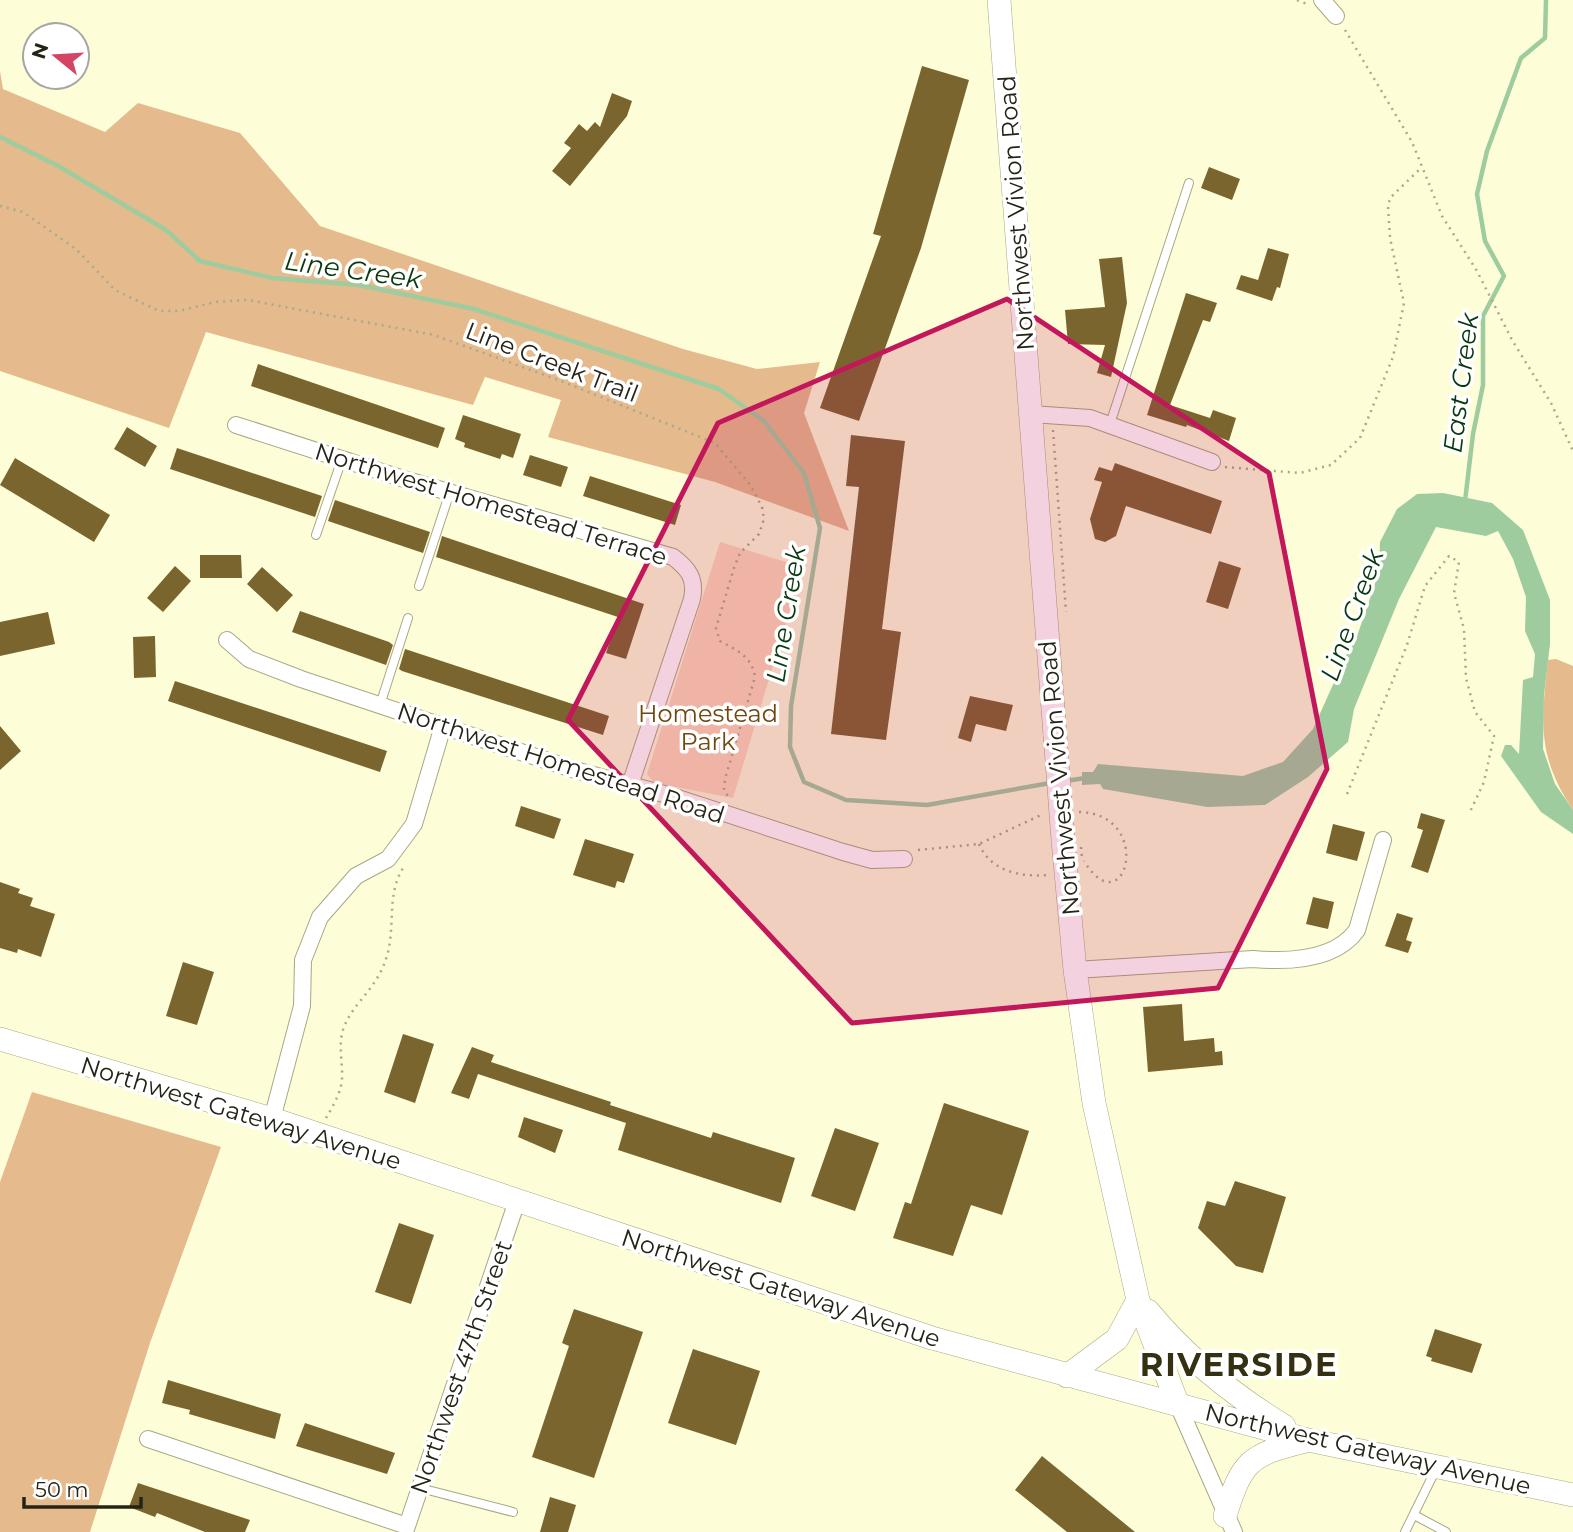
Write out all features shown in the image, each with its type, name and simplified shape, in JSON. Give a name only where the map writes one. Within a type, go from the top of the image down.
[{"type":"main road","name":"Northwest Vivion Road","points":[[999,0],[1075,970],[1094,1103],[1138,1300],[1178,1405]]},
{"type":"main road","name":"Northwest Gateway Avenue","points":[[0,1039],[272,1119],[922,1335],[1308,1440],[1573,1495]]},
{"type":"main road","points":[[1067,1376],[1116,1339],[1138,1300],[1192,1358],[1241,1398],[1308,1440]]},
{"type":"main road","points":[[1230,1524],[1243,1469],[1272,1450],[1308,1440]]},
{"type":"street","points":[[1322,0],[1336,16]]},
{"type":"street","points":[[1031,414],[1090,418],[1212,462]]},
{"type":"street","name":"Northwest Homestead Terrace","points":[[236,425],[450,492],[673,557],[687,568],[694,589],[692,600],[630,785]]},
{"type":"street","name":"Northwest Homestead Road","points":[[227,639],[249,659],[443,726],[872,860],[908,855]]},
{"type":"street","points":[[272,1119],[302,1006],[303,960],[320,917],[356,876],[388,859],[414,824],[443,726]]},
{"type":"street","points":[[1075,970],[1253,959],[1277,961],[1325,953],[1348,942],[1357,930],[1383,840]]},
{"type":"street","name":"Northwest 47th Street","points":[[406,1529],[517,1201]]},
{"type":"street","name":"Northwest Vivion Road","points":[[1178,1405],[1230,1524]]},
{"type":"street","points":[[148,1439],[406,1529]]},
{"type":"lane","points":[[1110,424],[1189,183]]},
{"type":"lane","points":[[316,535],[342,459]]},
{"type":"lane","points":[[419,586],[450,492]]},
{"type":"lane","points":[[380,705],[408,618]]},
{"type":"lane","points":[[1405,1532],[1416,1516],[1437,1467]]},
{"type":"lane","points":[[420,1489],[513,1512]]},
{"type":"lane","points":[[1416,1516],[1446,1532]]},
{"type":"path","points":[[1336,16],[1412,142],[1442,216],[1477,271],[1512,340],[1551,403],[1573,451]]},
{"type":"path","points":[[1212,462],[1235,469],[1300,473],[1331,465],[1360,438],[1393,356],[1404,303],[1390,238],[1388,206],[1390,198],[1423,166]]},
{"type":"path","name":"Line Creek Trail","points":[[0,206],[23,212],[76,249],[115,290],[159,311],[179,311],[215,302],[248,300],[434,335],[561,381],[715,443],[751,486],[762,507],[764,519],[759,534],[738,557],[716,628],[720,641],[743,653],[752,665],[754,677],[725,779],[724,790],[731,802]]},
{"type":"path","points":[[1347,794],[1407,645],[1425,586],[1449,556],[1459,562],[1454,593],[1464,629],[1466,678],[1475,712],[1494,736],[1484,782],[1469,814]]},
{"type":"path","points":[[1076,812],[1103,816],[1117,827],[1125,841],[1127,858],[1125,871],[1115,881],[1107,884],[1098,880],[1082,858]]},
{"type":"path","points":[[908,855],[979,844],[1046,814]]},
{"type":"path","points":[[979,844],[987,856],[1007,872],[1029,877],[1048,876]]},
{"type":"path","points":[[326,1118],[339,1095],[342,1081],[342,1032],[381,974],[390,939],[395,884],[408,860]]},
{"type":"highlighted area","points":[[1007,299],[1269,473],[1327,769],[1218,988],[852,1023],[568,720],[718,423]]},
{"type":"green space","name":"Homestead Park","points":[[720,542],[803,567],[733,798],[654,783],[647,774]]},
{"type":"shaded area","points":[[0,71],[3,89],[105,132],[138,103],[240,133],[320,226],[683,349],[757,369],[820,362],[804,413],[849,531],[715,482],[548,437],[561,400],[485,377],[473,405],[206,332],[169,428],[0,371]]},
{"type":"shaded area","points":[[1443,493],[1492,503],[1523,530],[1550,600],[1543,749],[1555,784],[1573,810],[1573,834],[1541,812],[1501,756],[1505,745],[1511,745],[1519,754],[1523,680],[1533,677],[1535,654],[1525,631],[1526,597],[1513,559],[1498,531],[1486,536],[1436,527],[1399,599],[1354,709],[1348,742],[1308,777],[1265,805],[1207,807],[1103,789],[1100,784],[1082,785],[1082,772],[1093,772],[1098,764],[1243,776],[1283,762],[1313,729],[1350,647],[1354,645],[1379,572],[1380,542],[1397,509],[1417,494]]},
{"type":"shaded area","points":[[1556,659],[1573,666],[1573,810],[1553,773],[1544,738],[1548,660]]},
{"type":"shaded area","points":[[32,1092],[221,1147],[150,1343],[90,1532],[0,1532],[0,1182]]},
{"type":"building","points":[[922,66],[969,80],[921,248],[859,421],[820,408],[881,236],[873,234]]},
{"type":"building","points":[[612,93],[632,101],[627,116],[570,186],[552,171],[571,148],[564,143],[579,124],[587,131],[595,122],[600,127]]},
{"type":"building","points":[[1209,167],[1240,179],[1232,200],[1201,188]]},
{"type":"building","points":[[1268,248],[1289,254],[1280,288],[1277,287],[1272,301],[1236,289],[1241,275],[1258,280]]},
{"type":"building","points":[[1122,257],[1127,303],[1111,377],[1097,373],[1105,345],[1068,344],[1065,310],[1105,307],[1099,259]]},
{"type":"building","points":[[1186,293],[1217,303],[1210,322],[1203,320],[1170,405],[1210,418],[1213,410],[1236,418],[1229,441],[1187,425],[1186,427],[1147,415]]},
{"type":"building","points":[[258,364],[445,428],[438,448],[251,386]]},
{"type":"building","points":[[463,415],[521,434],[513,458],[502,454],[500,459],[464,447],[465,443],[455,439]]},
{"type":"building","points":[[127,427],[157,446],[145,467],[114,449]]},
{"type":"building","points":[[851,435],[905,441],[882,629],[901,632],[886,740],[831,734],[859,487],[846,486]]},
{"type":"building","points":[[177,448],[322,496],[315,517],[170,469]]},
{"type":"building","points":[[530,455],[568,467],[561,487],[523,475]]},
{"type":"building","points":[[15,458],[110,515],[94,542],[0,485]]},
{"type":"building","points":[[1115,463],[1222,501],[1211,534],[1126,506],[1116,536],[1105,542],[1095,539],[1090,519],[1102,482],[1094,480],[1099,467],[1112,471]]},
{"type":"building","points":[[590,476],[681,505],[675,525],[583,496]]},
{"type":"building","points":[[335,500],[430,532],[423,553],[328,521]]},
{"type":"building","points":[[442,536],[644,604],[626,659],[606,653],[618,617],[436,557]]},
{"type":"building","points":[[200,555],[241,555],[242,578],[200,578]]},
{"type":"building","points":[[1219,561],[1241,568],[1228,609],[1206,602]]},
{"type":"building","points":[[175,566],[191,581],[163,612],[147,598]]},
{"type":"building","points":[[262,567],[293,595],[277,612],[247,584]]},
{"type":"building","points":[[300,611],[389,642],[393,645],[386,665],[292,632]]},
{"type":"building","points":[[48,612],[55,644],[0,656],[0,622]]},
{"type":"building","points":[[155,636],[156,677],[134,678],[133,637]]},
{"type":"building","points":[[405,649],[609,716],[603,735],[402,671],[399,669]]},
{"type":"building","points":[[175,681],[387,751],[380,772],[168,701]]},
{"type":"building","points":[[970,696],[1013,705],[1006,731],[976,724],[971,742],[958,738]]},
{"type":"building","points":[[0,726],[21,751],[0,770]]},
{"type":"building","points":[[521,806],[561,819],[554,839],[515,826]]},
{"type":"building","points":[[1421,813],[1445,820],[1428,873],[1411,867],[1423,830],[1417,828]]},
{"type":"building","points":[[1333,824],[1365,832],[1357,861],[1326,853]]},
{"type":"building","points":[[585,839],[634,854],[624,883],[617,881],[615,888],[573,875]]},
{"type":"building","points":[[0,882],[20,889],[18,893],[33,898],[30,906],[55,914],[41,957],[18,949],[17,953],[0,948]]},
{"type":"building","points":[[1313,897],[1334,902],[1328,929],[1306,924]]},
{"type":"building","points":[[1397,913],[1413,918],[1406,940],[1412,942],[1408,953],[1385,946]]},
{"type":"building","points":[[183,962],[214,972],[197,1025],[166,1016]]},
{"type":"building","points":[[1182,1004],[1184,1041],[1214,1038],[1215,1052],[1222,1051],[1223,1065],[1148,1072],[1143,1007]]},
{"type":"building","points":[[403,1034],[434,1044],[415,1103],[384,1092]]},
{"type":"building","points":[[472,1047],[494,1055],[491,1062],[611,1102],[610,1105],[711,1138],[713,1132],[795,1158],[781,1203],[618,1150],[626,1123],[478,1074],[469,1099],[451,1093]]},
{"type":"building","points":[[944,1103],[1029,1131],[1002,1215],[971,1205],[953,1256],[893,1238],[905,1202],[911,1204]]},
{"type":"building","points":[[524,1117],[563,1130],[555,1153],[518,1137]]},
{"type":"building","points":[[835,1128],[879,1143],[855,1211],[811,1196]]},
{"type":"building","points":[[1235,1181],[1286,1197],[1263,1273],[1236,1266],[1198,1228],[1207,1201],[1225,1206]]},
{"type":"building","points":[[399,1223],[434,1235],[411,1304],[375,1292]]},
{"type":"building","points":[[574,1309],[643,1332],[594,1478],[532,1457],[569,1346],[562,1343]]},
{"type":"building","points":[[1435,1329],[1482,1344],[1472,1373],[1431,1361],[1432,1358],[1426,1356]]},
{"type":"building","points":[[693,1349],[760,1371],[736,1445],[668,1423]]},
{"type":"building","points":[[168,1380],[281,1414],[275,1439],[189,1414],[190,1410],[162,1403]]},
{"type":"building","points":[[305,1423],[395,1453],[387,1474],[296,1446]]},
{"type":"building","points":[[1042,1456],[1135,1532],[1067,1532],[1015,1490]]},
{"type":"building","points":[[138,1483],[250,1520],[245,1532],[205,1532],[157,1513],[155,1517],[129,1507]]},
{"type":"building","points":[[550,1497],[576,1505],[568,1532],[540,1532]]},
{"type":"waterway","name":"East Creek","points":[[1465,501],[1473,434],[1483,385],[1483,316],[1504,276],[1485,241],[1477,194],[1487,151],[1521,58],[1545,38],[1546,0]]},
{"type":"waterway","name":"Line Creek","points":[[0,137],[60,167],[166,230],[200,261],[272,278],[359,285],[474,309],[719,389],[764,421],[804,473],[820,528],[791,706],[790,747],[804,782],[846,800],[927,805],[1050,783]]},
{"type":"waterway","name":"Line Creek","points":[[1066,781],[1085,778]]},
{"type":"district","name":"RIVERSIDE","points":[[1239,1364]]}]
